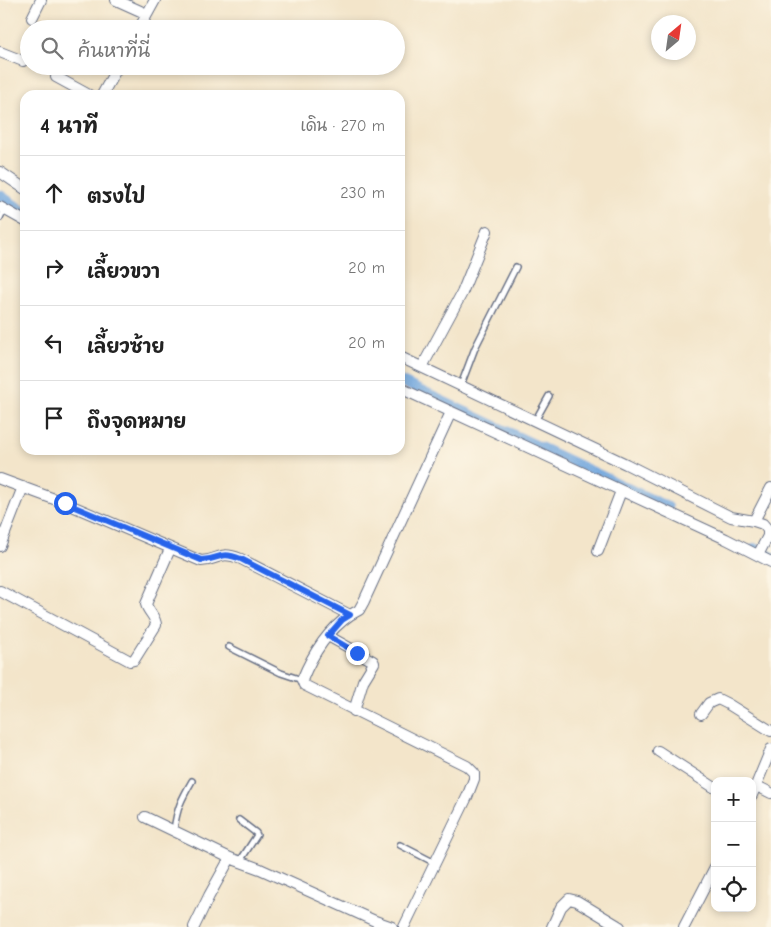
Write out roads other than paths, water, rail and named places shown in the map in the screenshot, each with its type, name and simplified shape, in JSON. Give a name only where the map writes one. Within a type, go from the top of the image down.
[{"type":"street","points":[[32,18],[41,0]]},
{"type":"street","points":[[116,0],[147,14]]},
{"type":"street","points":[[144,20],[155,0]]},
{"type":"street","points":[[0,52],[20,59]]},
{"type":"street","points":[[105,90],[113,75]]},
{"type":"street","points":[[56,76],[80,90]]},
{"type":"street","points":[[0,172],[20,186]]},
{"type":"street","points":[[1,211],[20,219]]},
{"type":"street","points":[[422,367],[462,293],[486,231]]},
{"type":"street","points":[[405,359],[731,517],[762,524],[768,530],[768,536],[759,554]]},
{"type":"street","points":[[405,390],[759,554],[771,562]]},
{"type":"street","points":[[404,927],[467,797],[474,774],[467,766],[307,688],[302,680],[316,650],[342,620],[357,612],[364,600],[451,412]]},
{"type":"street","points":[[0,479],[65,503],[170,549],[201,560],[230,554],[350,615]]},
{"type":"street","points":[[1,541],[23,487]]},
{"type":"street","points":[[754,522],[771,488]]},
{"type":"street","points":[[598,551],[621,490]]},
{"type":"street","points":[[0,591],[130,661],[134,660],[156,625],[156,620],[146,604],[170,549]]},
{"type":"street","points":[[328,636],[374,663],[363,681],[354,711]]},
{"type":"street","points":[[701,714],[709,703],[718,700],[728,704],[771,731]]},
{"type":"street","points":[[756,789],[769,760],[771,749]]},
{"type":"street","points":[[658,751],[711,785]]},
{"type":"street","points":[[756,791],[771,793]]},
{"type":"street","points":[[145,817],[235,860],[392,927]]},
{"type":"street","points":[[194,927],[209,896],[235,860]]},
{"type":"street","points":[[684,927],[711,875]]},
{"type":"street","points":[[552,927],[561,907],[569,899],[577,901],[620,927]]},
{"type":"lane","points":[[461,385],[474,348],[516,267]]},
{"type":"lane","points":[[535,421],[549,396]]},
{"type":"lane","points":[[229,647],[281,673],[302,680]]},
{"type":"lane","points":[[174,831],[179,803],[192,781]]},
{"type":"lane","points":[[235,860],[256,835],[256,832],[239,820]]},
{"type":"lane","points":[[400,845],[435,864]]},
{"type":"waterway","points":[[0,195],[20,209]]},
{"type":"waterway","points":[[405,383],[668,507]]},
{"type":"waterway","points":[[754,548],[771,556]]}]
